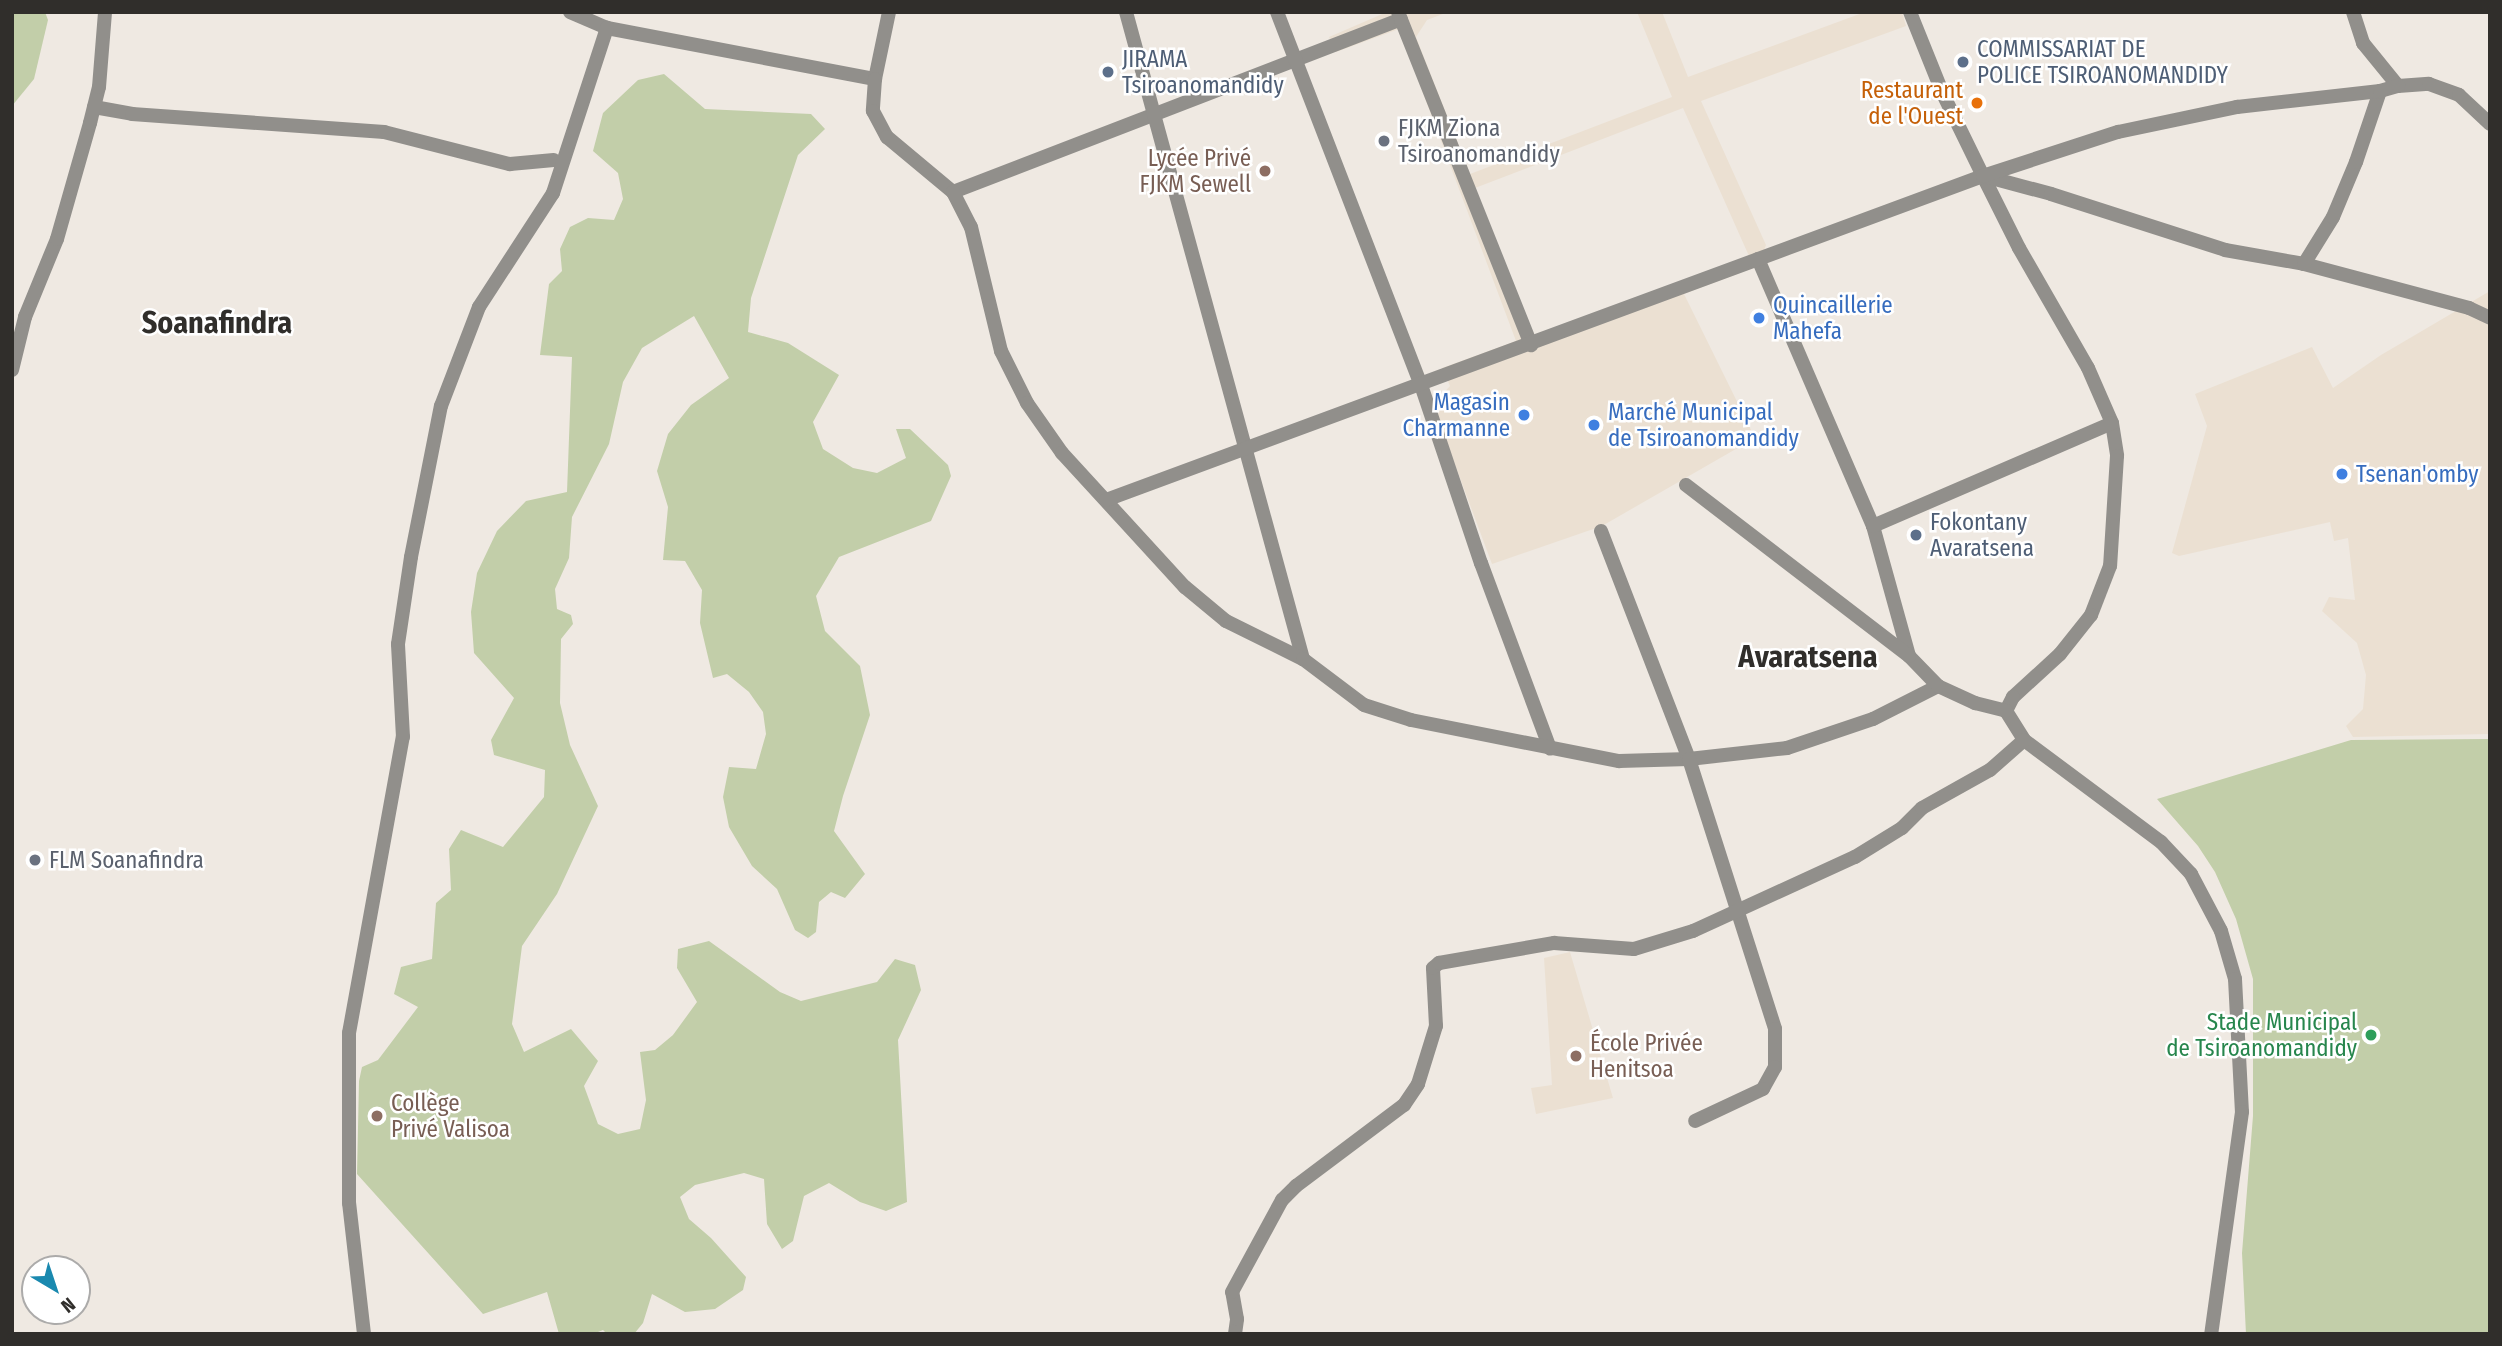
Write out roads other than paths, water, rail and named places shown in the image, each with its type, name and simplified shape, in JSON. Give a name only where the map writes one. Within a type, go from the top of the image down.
[{"type":"street","points":[[12,370],[25,317],[57,239],[94,107],[99,87],[105,12]]},
{"type":"street","points":[[570,12],[607,28],[875,79]]},
{"type":"street","points":[[889,12],[875,79],[873,111],[887,137],[953,192],[971,226],[1001,351],[1027,403],[1062,453],[1185,587],[1226,621],[1303,659],[1364,705],[1411,720],[1619,761],[1689,759],[1787,748],[1873,719],[1938,686]]},
{"type":"street","points":[[1126,12],[1303,659]]},
{"type":"street","points":[[1277,12],[1421,385],[1481,563],[1550,749]]},
{"type":"street","points":[[2353,12],[2363,43],[2398,86]]},
{"type":"street","points":[[1913,13],[1942,93],[2019,248],[2088,368],[2112,423],[2117,456],[2110,566],[2091,615],[2060,654],[2013,697],[2006,711]]},
{"type":"street","points":[[953,192],[1295,61],[1400,16],[1531,345]]},
{"type":"street","points":[[364,1334],[349,1203],[349,1033],[403,737],[398,644],[411,557],[441,406],[479,307],[553,193],[607,28]]},
{"type":"street","points":[[1106,500],[1983,176],[2118,132],[2237,107],[2429,84],[2459,95],[2489,123]]},
{"type":"street","points":[[2304,264],[2333,217],[2380,91]]},
{"type":"street","points":[[94,107],[132,114],[384,132],[510,164],[554,160]]},
{"type":"street","points":[[1983,176],[2051,194],[2225,250],[2304,264],[2469,308],[2490,318]]},
{"type":"street","points":[[1758,258],[1873,526],[1909,656]]},
{"type":"street","points":[[1873,526],[2112,423]]},
{"type":"street","points":[[1686,485],[1909,656],[1938,686],[1975,703],[2006,711],[2024,740],[2161,842],[2191,874],[2221,931],[2235,979],[2242,1112],[2211,1334]]},
{"type":"street","points":[[1601,530],[1689,759],[1775,1029],[1775,1068],[1763,1089],[1695,1121]]},
{"type":"street","points":[[1235,1334],[1237,1319],[1232,1292],[1282,1200],[1296,1185],[1404,1105],[1418,1084],[1436,1026],[1433,968],[1438,963],[1554,943],[1634,949],[1693,931],[1855,856],[1890,835],[1922,808],[1990,770],[2024,740]]},
{"type":"place","name":"COMMISSARIAT DE POLICE TSIROANOMANDIDY","points":[[1963,62]]},
{"type":"place","name":"JIRAMA Tsiroanomandidy","points":[[1108,72]]},
{"type":"place","name":"Restaurant de l'Ouest","points":[[1977,103]]},
{"type":"place","name":"FJKM Ziona Tsiroanomandidy","points":[[1384,141]]},
{"type":"place","name":"Lycée Privé FJKM Sewell","points":[[1265,171]]},
{"type":"place","name":"Quincaillerie Mahefa","points":[[1759,318]]},
{"type":"place","name":"Magasin Charmanne","points":[[1524,415]]},
{"type":"place","name":"Marché Municipal de Tsiroanomandidy","points":[[1594,425]]},
{"type":"place","name":"Tsenan'omby","points":[[2342,474]]},
{"type":"place","name":"Fokontany Avaratsena","points":[[1916,535]]},
{"type":"place","name":"FLM Soanafindra","points":[[35,860]]},
{"type":"place","name":"Stade Municipal de Tsiroanomandidy","points":[[2371,1035]]},
{"type":"place","name":"École Privée Henitsoa","points":[[1576,1056]]},
{"type":"place","name":"Collège Privé Valisoa","points":[[377,1116]]},
{"type":"district","name":"Soanafindra","points":[[217,323]]},
{"type":"district","name":"Avaratsena","points":[[1808,657]]}]
